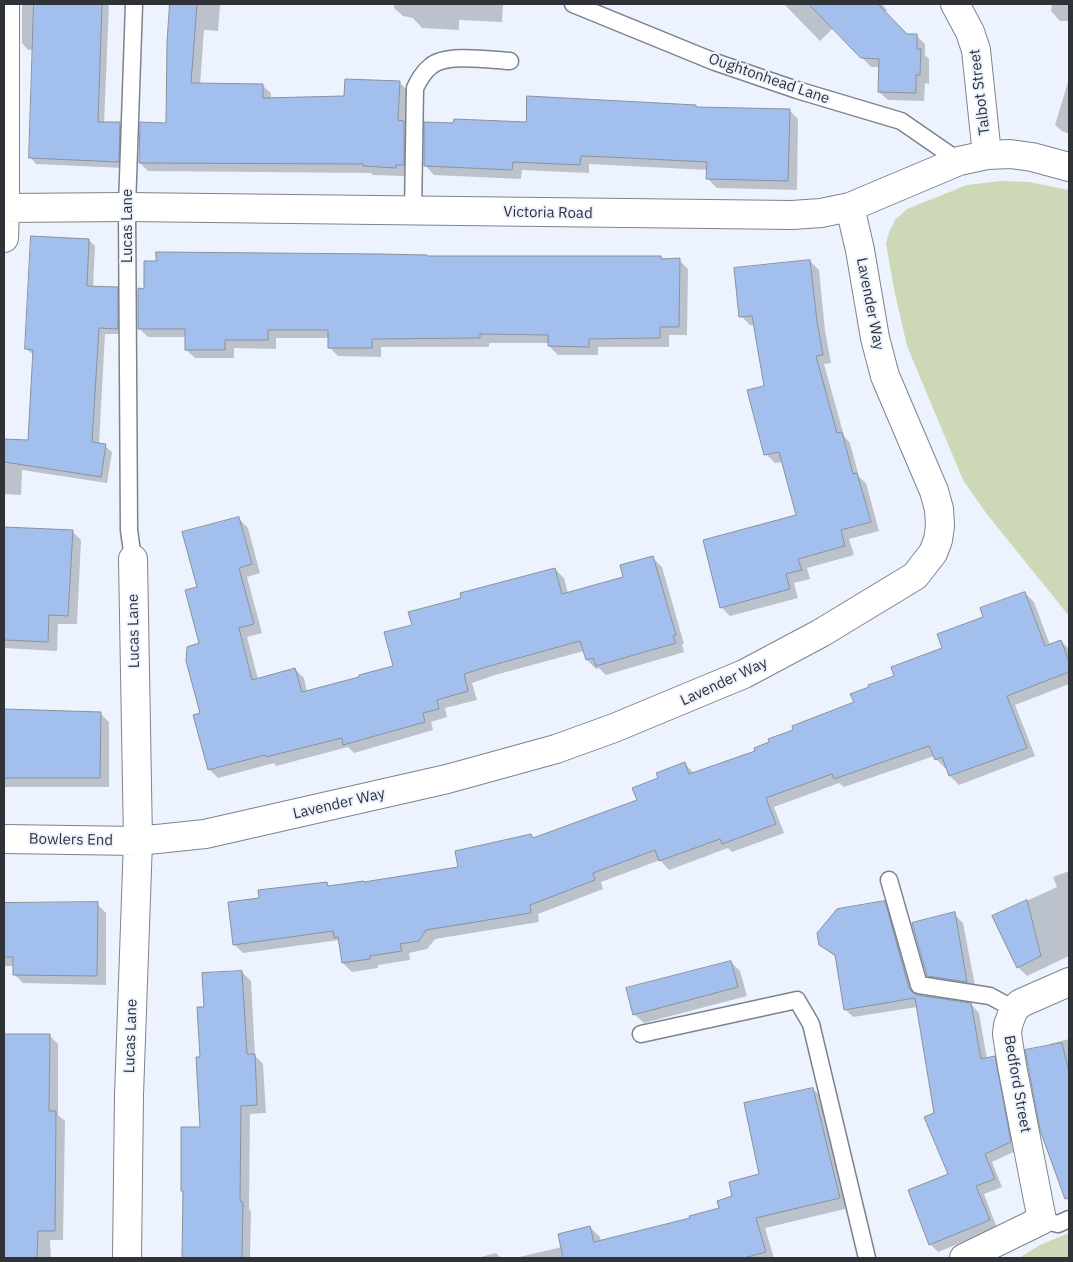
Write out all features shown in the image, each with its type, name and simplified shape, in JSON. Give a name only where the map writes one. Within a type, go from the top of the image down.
[{"type":"street","points":[[4,238],[5,4]]},
{"type":"street","name":"Talbot Street","points":[[955,4],[970,32],[976,50],[987,155]]},
{"type":"street","name":"Victoria Road","points":[[5,208],[127,207],[413,212],[792,215],[821,213],[850,207],[960,161],[987,155],[1010,154],[1032,157],[1069,167]]},
{"type":"street","name":"Lavender Way","points":[[138,841],[204,834],[326,808],[447,779],[556,749],[666,708],[744,674],[821,633],[915,576],[925,566],[938,540],[940,526],[939,509],[934,491],[885,376],[875,338],[860,250],[850,207]]},
{"type":"street","name":"Lucas Lane","points":[[127,1258],[130,1085],[138,841],[133,559]]},
{"type":"street","name":"Bowlers End","points":[[4,838],[138,841]]},
{"type":"street","points":[[1014,1008],[1069,982]]},
{"type":"street","name":"Bedford Street","points":[[1014,1008],[1007,1034],[1042,1220]]},
{"type":"street","points":[[964,1258],[1042,1220]]},
{"type":"lane","name":"Lucas Lane","points":[[133,559],[129,530],[127,207],[134,4]]},
{"type":"lane","name":"Oughtonhead Lane","points":[[573,4],[715,62],[797,90],[901,121],[960,161]]},
{"type":"lane","points":[[413,212],[415,88],[421,76],[432,64],[446,59],[510,61]]},
{"type":"lane","points":[[889,880],[919,985],[990,996],[1014,1008]]},
{"type":"lane","points":[[641,1034],[797,1000],[811,1024],[867,1258]]},
{"type":"lane","points":[[1042,1220],[1058,1224],[1069,1219]]},
{"type":"green space","points":[[1001,181],[1029,182],[1069,190],[1069,616],[986,513],[963,480],[907,346],[886,244],[895,220],[907,209],[967,185]]},
{"type":"green space","points":[[1069,1233],[1069,1258],[1019,1258],[1040,1245]]},
{"type":"building","points":[[34,4],[102,4],[98,122],[120,122],[119,162],[29,158]]},
{"type":"building","points":[[170,4],[197,4],[191,83],[263,84],[263,98],[344,96],[345,79],[400,81],[398,120],[404,121],[404,165],[396,165],[396,168],[363,166],[363,164],[139,163],[140,122],[166,123],[167,42]]},
{"type":"building","points":[[809,4],[878,4],[907,34],[917,34],[917,49],[921,49],[920,75],[916,75],[916,93],[878,92],[879,59],[861,58]]},
{"type":"building","points":[[527,96],[696,105],[696,107],[790,109],[788,181],[706,179],[707,162],[609,157],[581,156],[580,165],[513,162],[512,170],[424,166],[424,122],[453,123],[454,119],[526,122]]},
{"type":"building","points":[[31,236],[89,239],[87,286],[118,287],[118,329],[99,328],[92,442],[106,444],[101,477],[4,462],[4,439],[28,440],[33,350],[25,349]]},
{"type":"building","points":[[156,252],[427,256],[661,256],[661,259],[680,258],[679,327],[660,327],[660,338],[589,339],[589,347],[548,346],[548,335],[480,334],[480,338],[372,339],[372,348],[328,348],[328,330],[268,330],[268,340],[225,340],[225,350],[185,350],[185,329],[138,329],[138,288],[144,289],[144,261],[156,261]]},
{"type":"building","points":[[810,260],[823,355],[816,356],[837,433],[842,432],[853,474],[857,473],[871,522],[841,530],[845,546],[798,559],[802,570],[786,574],[790,589],[720,608],[703,540],[796,515],[779,452],[764,455],[747,390],[764,386],[752,316],[739,317],[734,268]]},
{"type":"building","points":[[239,517],[252,564],[239,568],[254,624],[239,628],[252,680],[295,668],[302,692],[359,677],[359,675],[393,666],[384,632],[412,625],[408,612],[461,598],[460,593],[555,568],[562,594],[623,577],[620,565],[653,556],[676,635],[673,636],[676,643],[596,666],[593,658],[586,660],[580,641],[464,674],[468,691],[437,700],[439,709],[423,713],[425,722],[343,745],[342,738],[208,770],[193,715],[200,713],[186,661],[187,647],[199,643],[185,590],[197,587],[182,532]]},
{"type":"building","points":[[4,527],[73,530],[68,616],[49,615],[48,642],[4,640]]},
{"type":"building","points":[[1025,592],[1045,646],[1061,640],[1069,661],[1069,672],[1007,696],[1027,748],[949,776],[942,757],[935,760],[929,746],[834,779],[832,774],[766,798],[776,824],[722,844],[720,839],[659,861],[655,850],[593,873],[595,880],[530,905],[531,913],[426,930],[419,941],[400,944],[402,951],[370,956],[370,959],[342,963],[338,937],[334,938],[333,931],[233,945],[228,902],[259,898],[258,890],[327,882],[328,886],[364,882],[458,867],[455,851],[531,834],[533,838],[637,800],[632,788],[658,778],[656,773],[685,762],[689,774],[755,751],[754,748],[769,742],[768,739],[793,730],[792,726],[854,702],[850,694],[869,687],[868,685],[894,676],[891,667],[942,648],[937,634],[983,617],[980,608]]},
{"type":"building","points":[[4,709],[101,712],[100,778],[4,778]]},
{"type":"building","points":[[1027,900],[1041,956],[1017,968],[992,916]]},
{"type":"building","points":[[885,901],[909,988],[912,992],[917,995],[971,1003],[981,1059],[995,1056],[1011,1142],[985,1154],[995,1179],[976,1186],[990,1220],[929,1245],[908,1190],[948,1174],[924,1117],[934,1113],[915,998],[844,1010],[835,955],[819,945],[817,933],[837,909]]},
{"type":"building","points":[[98,902],[97,976],[13,975],[13,957],[4,957],[4,903]]},
{"type":"building","points":[[955,912],[967,982],[927,976],[912,923]]},
{"type":"building","points":[[731,961],[738,987],[633,1015],[626,988]]},
{"type":"building","points":[[242,971],[247,1054],[255,1054],[257,1105],[241,1106],[240,1201],[243,1202],[242,1258],[182,1258],[183,1191],[181,1191],[181,1127],[200,1127],[196,1057],[200,1057],[197,1007],[204,1007],[202,973]]},
{"type":"building","points":[[4,1034],[50,1034],[49,1111],[56,1111],[55,1231],[38,1231],[37,1258],[4,1258]]},
{"type":"building","points":[[1062,1043],[1069,1071],[1069,1198],[1065,1199],[1040,1130],[1025,1050]]},
{"type":"building","points":[[813,1088],[840,1198],[756,1218],[766,1252],[744,1258],[563,1258],[558,1234],[590,1226],[594,1242],[690,1218],[689,1216],[719,1208],[717,1201],[732,1196],[729,1182],[759,1174],[744,1103]]}]
